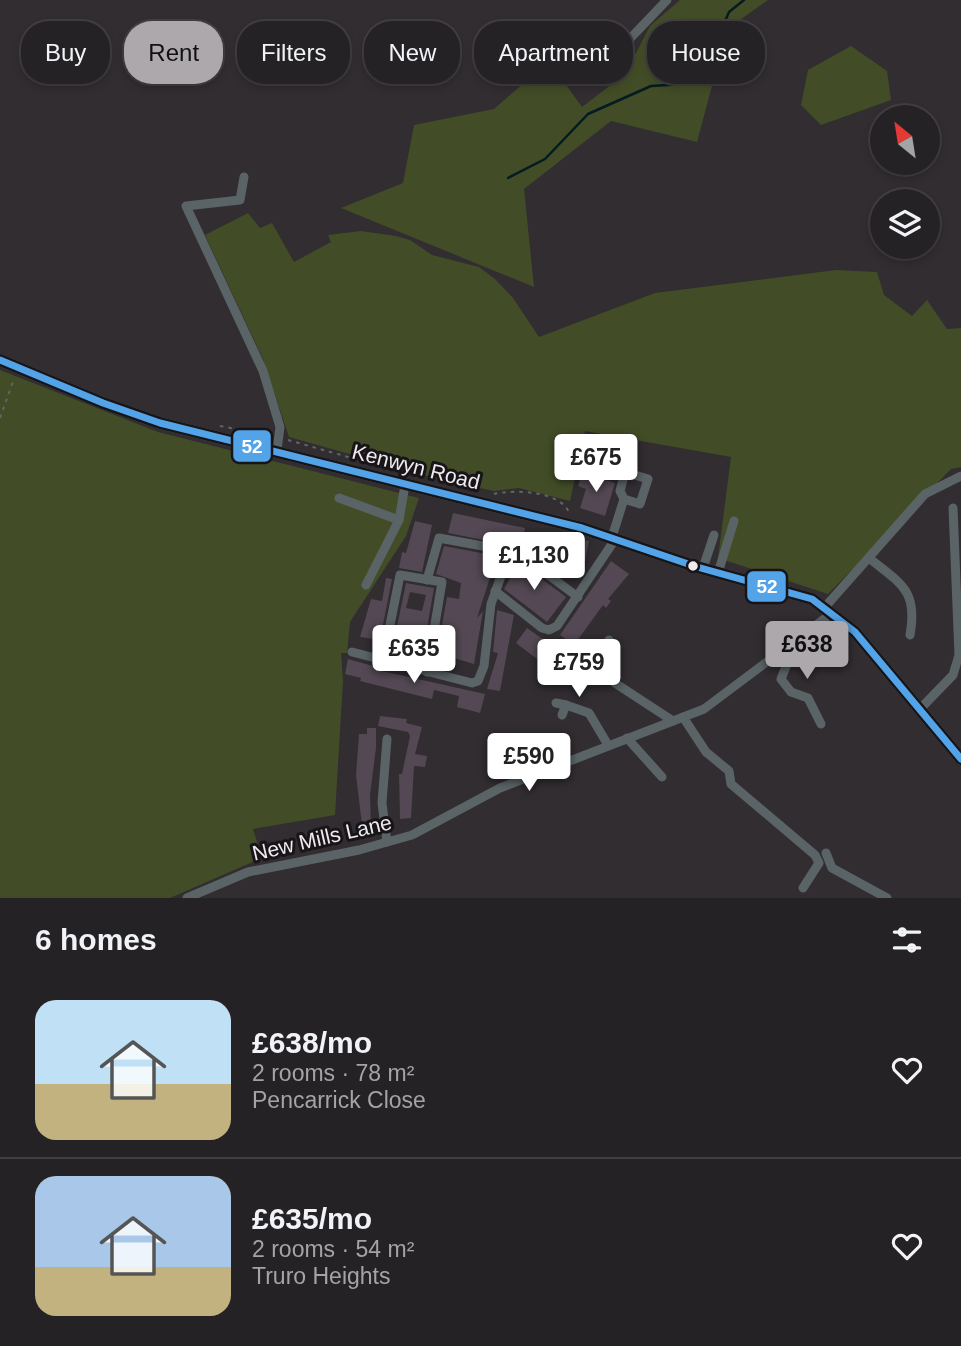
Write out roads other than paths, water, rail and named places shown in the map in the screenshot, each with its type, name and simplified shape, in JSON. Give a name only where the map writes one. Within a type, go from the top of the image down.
[{"type":"main road","name":"Kenwyn Road","points":[[0,360],[160,423],[278,444],[405,485],[568,525],[718,573],[812,599],[855,632],[961,759]]},
{"type":"street","points":[[633,36],[667,0]]},
{"type":"street","points":[[244,177],[240,200],[186,206],[263,371],[277,415],[278,444]]},
{"type":"street","name":"New Mills Lane","points":[[187,898],[248,872],[412,835],[500,788],[704,709],[783,652],[828,610],[925,494],[961,476]]},
{"type":"street","points":[[366,585],[399,520],[405,485]]},
{"type":"street","points":[[339,498],[399,520]]},
{"type":"street","points":[[495,591],[542,628],[549,630],[557,626],[614,538],[624,499]]},
{"type":"street","points":[[920,709],[953,675],[959,655],[953,508]]},
{"type":"street","points":[[718,573],[734,521]]},
{"type":"street","points":[[703,568],[714,535]]},
{"type":"street","points":[[427,580],[439,538],[510,551],[535,565],[578,597]]},
{"type":"street","points":[[352,652],[472,683],[478,681],[484,666],[491,604],[510,551]]},
{"type":"street","points":[[535,565],[547,551],[571,555]]},
{"type":"street","points":[[869,558],[908,592],[914,611],[910,635]]},
{"type":"street","points":[[383,660],[400,575],[442,582],[427,671]]},
{"type":"street","points":[[491,604],[511,604]]},
{"type":"street","points":[[609,640],[595,665],[595,670],[673,721]]},
{"type":"street","points":[[783,652],[788,664],[780,679],[784,687],[808,698],[821,724]]},
{"type":"street","points":[[562,715],[561,704],[589,713],[608,745]]},
{"type":"street","points":[[683,717],[706,752],[729,771],[731,784],[815,855],[819,863],[803,888]]},
{"type":"street","points":[[627,738],[662,777]]},
{"type":"street","points":[[387,739],[382,803],[387,842]]},
{"type":"street","points":[[826,853],[832,868],[887,898]]},
{"type":"waterway","points":[[508,178],[545,159],[588,114],[651,86],[683,84],[708,60],[729,12],[744,0]]}]
